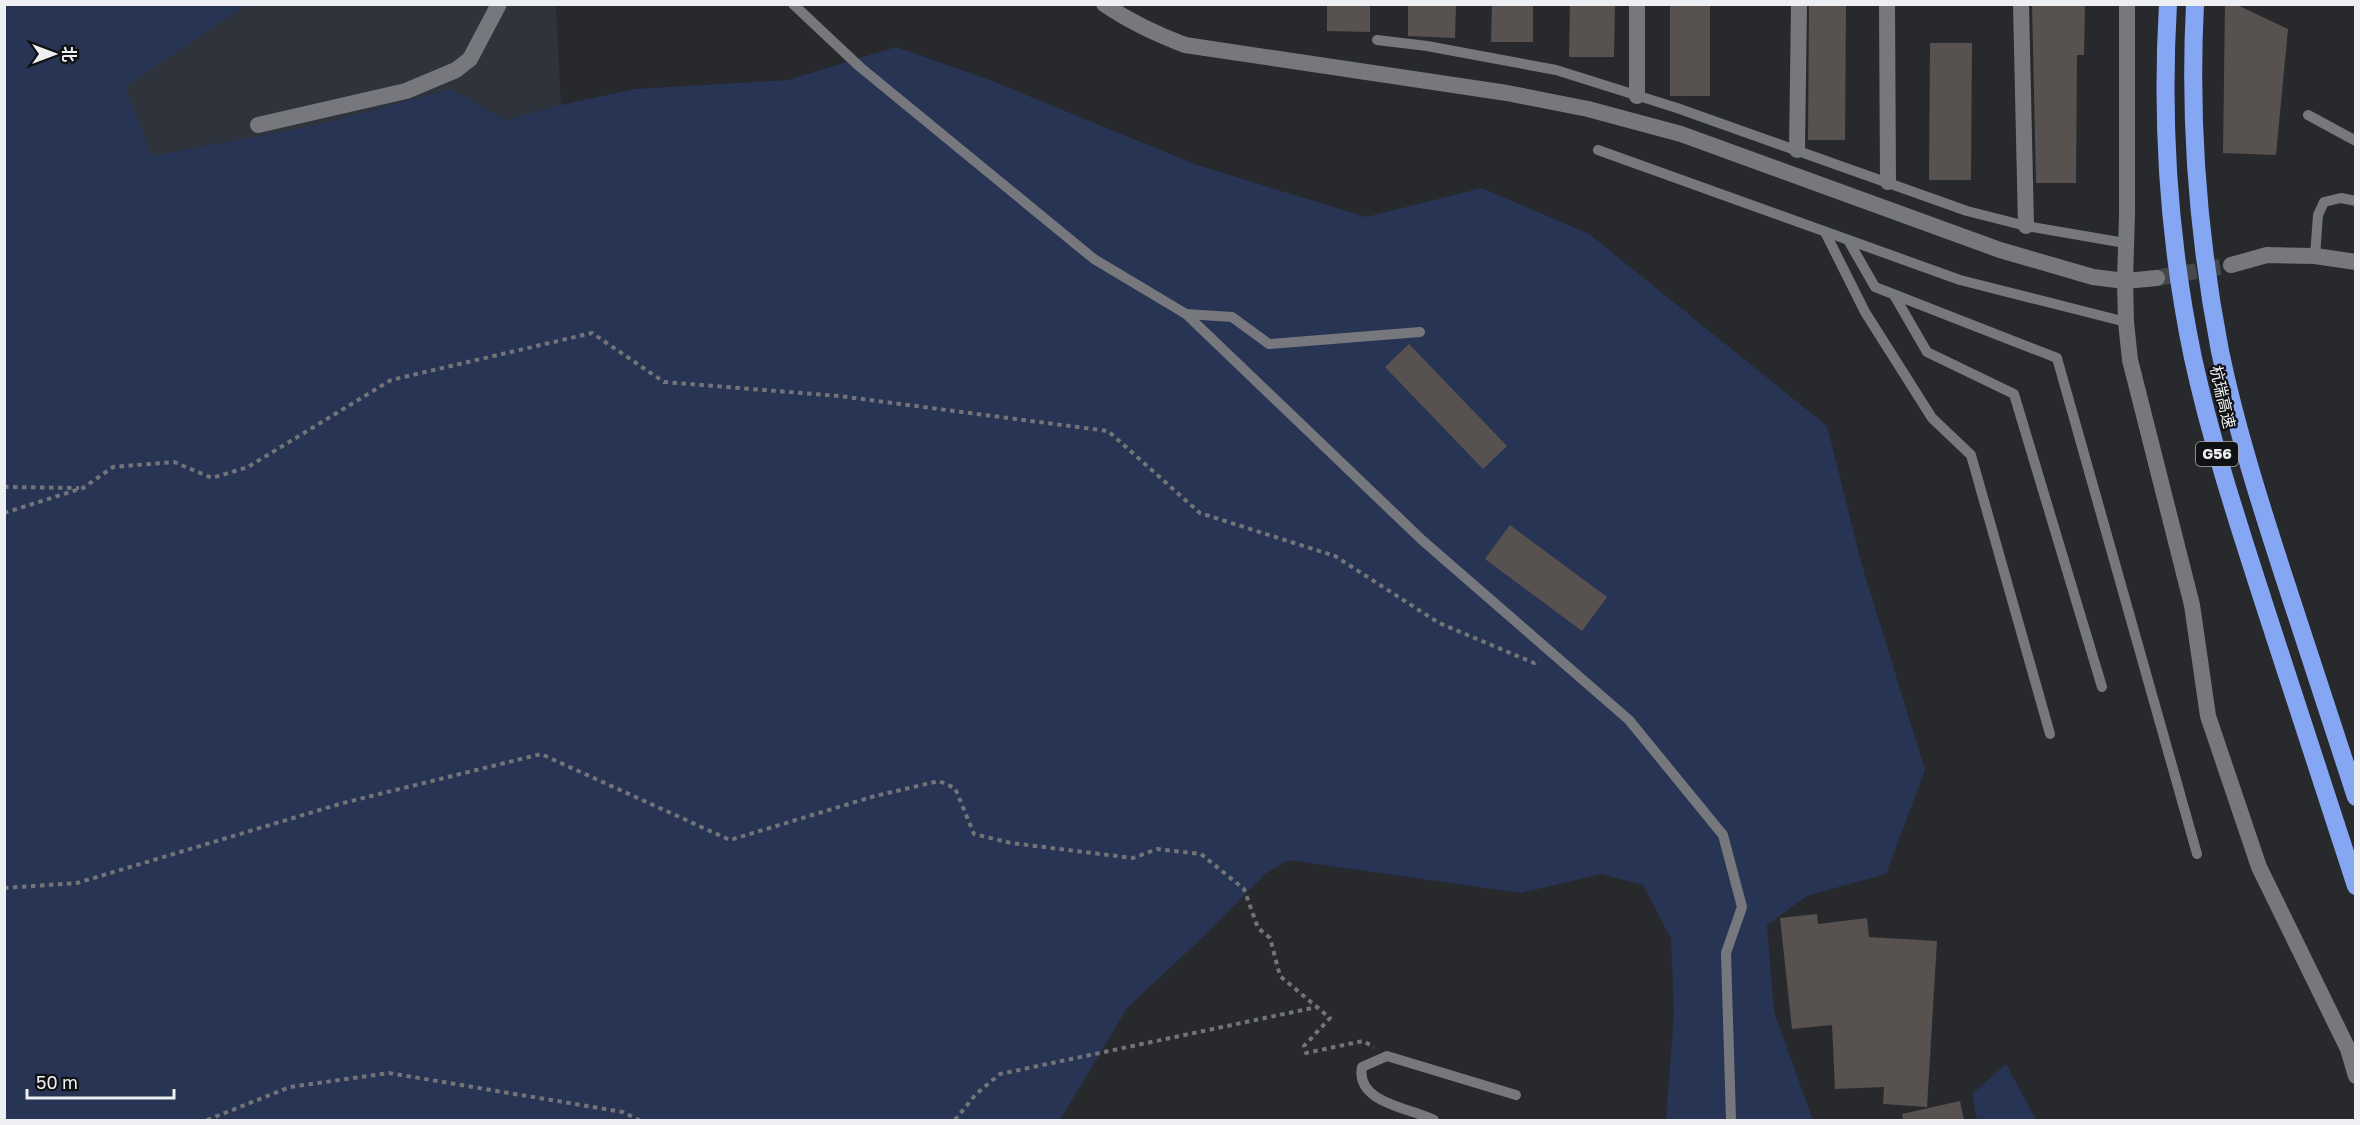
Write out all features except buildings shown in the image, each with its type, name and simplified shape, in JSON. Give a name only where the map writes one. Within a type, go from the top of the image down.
[{"type":"highway","name":"杭瑞高速","points":[[2168,4],[2166,119],[2170,197],[2179,277],[2193,358],[2213,440],[2237,522],[2355,886]]},
{"type":"highway","name":"杭瑞高速","points":[[2195,4],[2193,118],[2198,195],[2207,273],[2221,352],[2239,432],[2355,797]]},
{"type":"street","points":[[258,125],[405,91],[456,70],[470,59],[499,4]]},
{"type":"street","points":[[1104,4],[1123,18],[1185,45],[1507,93],[1588,109],[1681,134],[2000,250],[2093,278],[2125,281],[2157,278]]},
{"type":"street","points":[[1637,4],[1637,96]]},
{"type":"street","points":[[1797,150],[1799,4]]},
{"type":"street","points":[[1887,4],[1888,182]]},
{"type":"street","points":[[2021,4],[2026,226]]},
{"type":"street","points":[[2127,4],[2125,281],[2130,360],[2192,605],[2208,716],[2259,867],[2348,1049],[2355,1076]]},
{"type":"street","points":[[2231,265],[2267,255],[2314,256],[2355,262]]},
{"type":"lane","points":[[793,4],[860,67],[1094,259],[1186,314],[1422,540],[1629,720],[1723,835],[1742,907],[1726,953],[1731,1120]]},
{"type":"lane","points":[[1377,40],[1427,46],[1556,70],[1797,150],[1967,211],[2026,226],[2125,243]]},
{"type":"lane","points":[[2308,115],[2355,141]]},
{"type":"lane","points":[[1598,150],[1960,280],[2126,322]]},
{"type":"lane","points":[[2314,256],[2318,215],[2324,202],[2341,198],[2355,201]]},
{"type":"lane","points":[[1825,232],[1865,312],[1932,418],[1971,455],[2050,734]]},
{"type":"lane","points":[[1848,240],[1875,287],[2057,358],[2197,854]]},
{"type":"lane","points":[[1894,295],[1927,352],[2014,394],[2102,687]]},
{"type":"lane","points":[[1186,314],[1232,317],[1269,344],[1420,332]]},
{"type":"lane","points":[[1434,1120],[1384,1102],[1366,1088],[1360,1076],[1362,1067],[1387,1056],[1516,1095]]},
{"type":"path","points":[[4,513],[83,488],[113,467],[174,462],[212,478],[248,467],[391,380],[592,333],[664,382],[839,396],[1108,431],[1200,513],[1335,556],[1439,623],[1534,663],[1557,657]]},
{"type":"path","points":[[4,487],[83,488]]},
{"type":"path","points":[[4,888],[77,883],[343,803],[541,754],[730,840],[875,796],[939,781],[955,788],[974,834],[1011,843],[1133,858],[1157,849],[1201,854],[1244,889],[1258,928],[1270,938],[1280,976],[1330,1018],[1304,1046],[1306,1053],[1363,1041],[1387,1056]]},
{"type":"path","points":[[955,1120],[976,1094],[999,1074],[1318,1007]]},
{"type":"path","points":[[207,1120],[290,1087],[389,1073],[623,1112],[639,1120]]},
{"type":"shaded area","points":[[5,5],[246,5],[125,87],[152,156],[318,125],[450,89],[506,120],[635,89],[788,80],[896,47],[990,80],[1197,165],[1366,217],[1482,188],[1589,234],[1827,426],[1861,562],[1925,770],[1886,874],[1807,896],[1767,925],[1774,1012],[1813,1120],[1666,1120],[1674,1014],[1671,939],[1643,885],[1601,874],[1521,893],[1288,860],[1265,874],[1203,937],[1127,1008],[1060,1120],[5,1120]]},
{"type":"shaded area","points":[[246,5],[556,5],[561,105],[506,120],[450,89],[318,125],[152,156],[124,87]]},
{"type":"shaded area","points":[[2006,1064],[2036,1120],[1977,1120],[1972,1094]]},
{"type":"tunnel","points":[[2157,278],[2231,265]]}]
